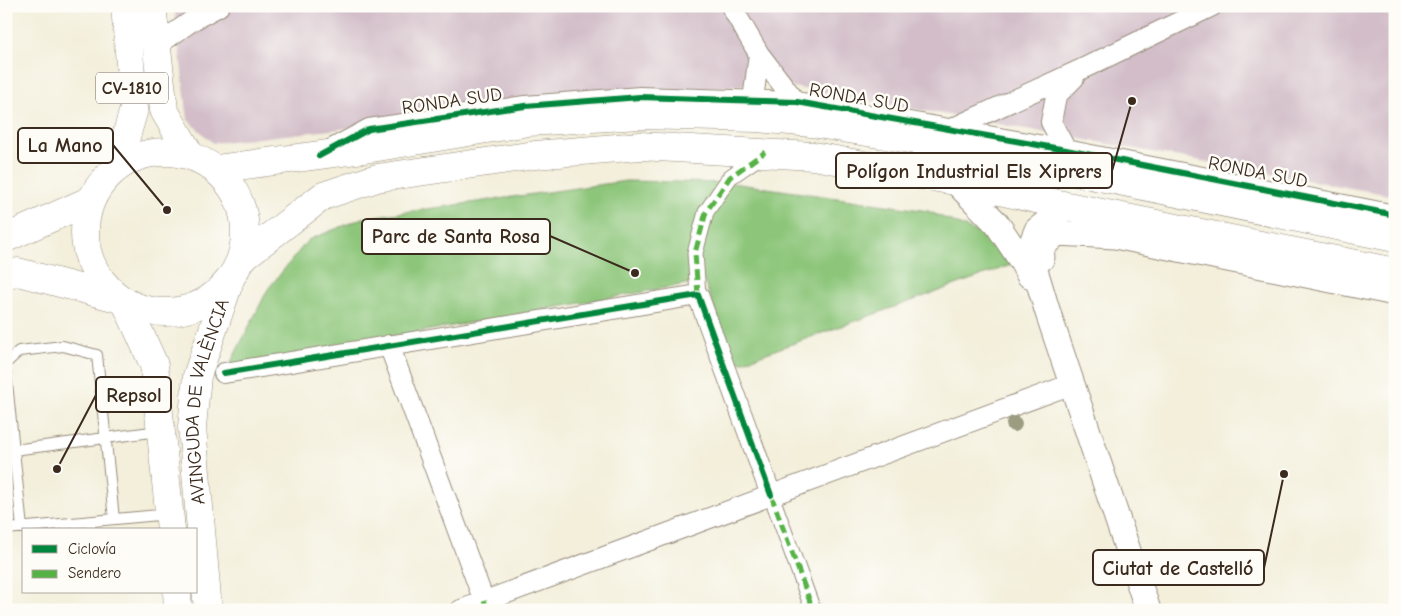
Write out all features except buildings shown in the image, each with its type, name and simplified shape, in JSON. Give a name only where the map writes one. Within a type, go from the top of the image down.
[{"type":"main road","name":"CV-1810","points":[[117,168],[134,109],[125,6]]},
{"type":"main road","name":"CV-1810","points":[[152,6],[156,46]]},
{"type":"main road","points":[[156,46],[164,110],[190,155]]},
{"type":"main road","name":"RONDA SUD","points":[[216,169],[319,156],[528,122],[640,115],[757,118],[804,113],[940,144],[1395,238]]},
{"type":"main road","points":[[242,258],[323,196],[377,178],[535,155],[640,146],[812,156],[956,181],[1066,206],[1395,272]]},
{"type":"main road","points":[[10,275],[121,301],[162,314],[199,306],[229,283],[242,258],[246,225],[237,194],[216,169],[190,155],[152,152],[117,168],[102,182],[91,200],[84,236],[94,270],[121,301]]},
{"type":"main road","points":[[8,237],[91,200]]},
{"type":"main road","name":"AVINGUDA DE VALÈNCIA","points":[[208,610],[192,426],[198,376],[229,283]]},
{"type":"main road","name":"AVINGUDA DE VALÈNCIA","points":[[121,301],[154,365],[170,522]]},
{"type":"main road","points":[[177,594],[178,610]]},
{"type":"street","points":[[156,46],[193,20],[219,6]]},
{"type":"street","points":[[732,6],[759,54],[804,113]]},
{"type":"street","points":[[951,129],[1082,69],[1212,6]]},
{"type":"street","points":[[753,100],[759,54]]},
{"type":"street","points":[[1066,150],[1051,122],[1052,113],[1056,96],[1082,69]]},
{"type":"street","name":"RONDA SUD","points":[[319,156],[369,129],[525,106],[640,97],[753,100],[804,113],[951,129],[1395,215]]},
{"type":"street","points":[[765,152],[730,178],[706,212],[695,253],[698,296],[813,610]]},
{"type":"street","points":[[956,181],[996,224],[1021,260],[1048,313]]},
{"type":"street","points":[[1066,206],[1037,230],[1029,250],[1048,313],[1148,610]]},
{"type":"street","points":[[1048,313],[1041,248],[1057,234],[1115,236],[1395,293]]},
{"type":"street","points":[[224,373],[698,296]]},
{"type":"street","points":[[390,345],[486,605]]},
{"type":"street","points":[[461,610],[486,605],[771,495],[1072,384]]},
{"type":"lane","points":[[6,363],[19,351],[63,346],[97,355],[114,519]]},
{"type":"lane","points":[[6,373],[10,450],[22,528]]},
{"type":"lane","points":[[10,450],[162,431]]},
{"type":"lane","points":[[6,529],[114,519],[170,522]]},
{"type":"shaded area","points":[[174,6],[1395,6],[1395,196],[766,82],[213,143],[188,120]]},
{"type":"green space","points":[[626,181],[732,183],[928,211],[983,235],[1011,265],[736,364],[704,281],[229,366],[268,289],[308,240],[363,218]]},
{"type":"marked path","points":[[698,295],[695,253],[706,212],[730,177],[765,152]]},
{"type":"marked path","points":[[771,495],[813,610]]},
{"type":"marked path","points":[[484,601],[488,610]]},
{"type":"cycle path","points":[[319,156],[369,129],[525,106],[640,97],[797,102],[1066,150],[1395,215]]},
{"type":"cycle path","points":[[224,373],[698,295],[771,495]]},
{"type":"place","name":"Polígon Industrial Els Xiprers","points":[[1132,101]]},
{"type":"place","name":"La Mano","points":[[167,210]]},
{"type":"place","name":"Parc de Santa Rosa","points":[[635,273]]},
{"type":"place","name":"Repsol","points":[[57,469]]},
{"type":"place","name":"Ciutat de Castelló","points":[[1284,474]]}]
